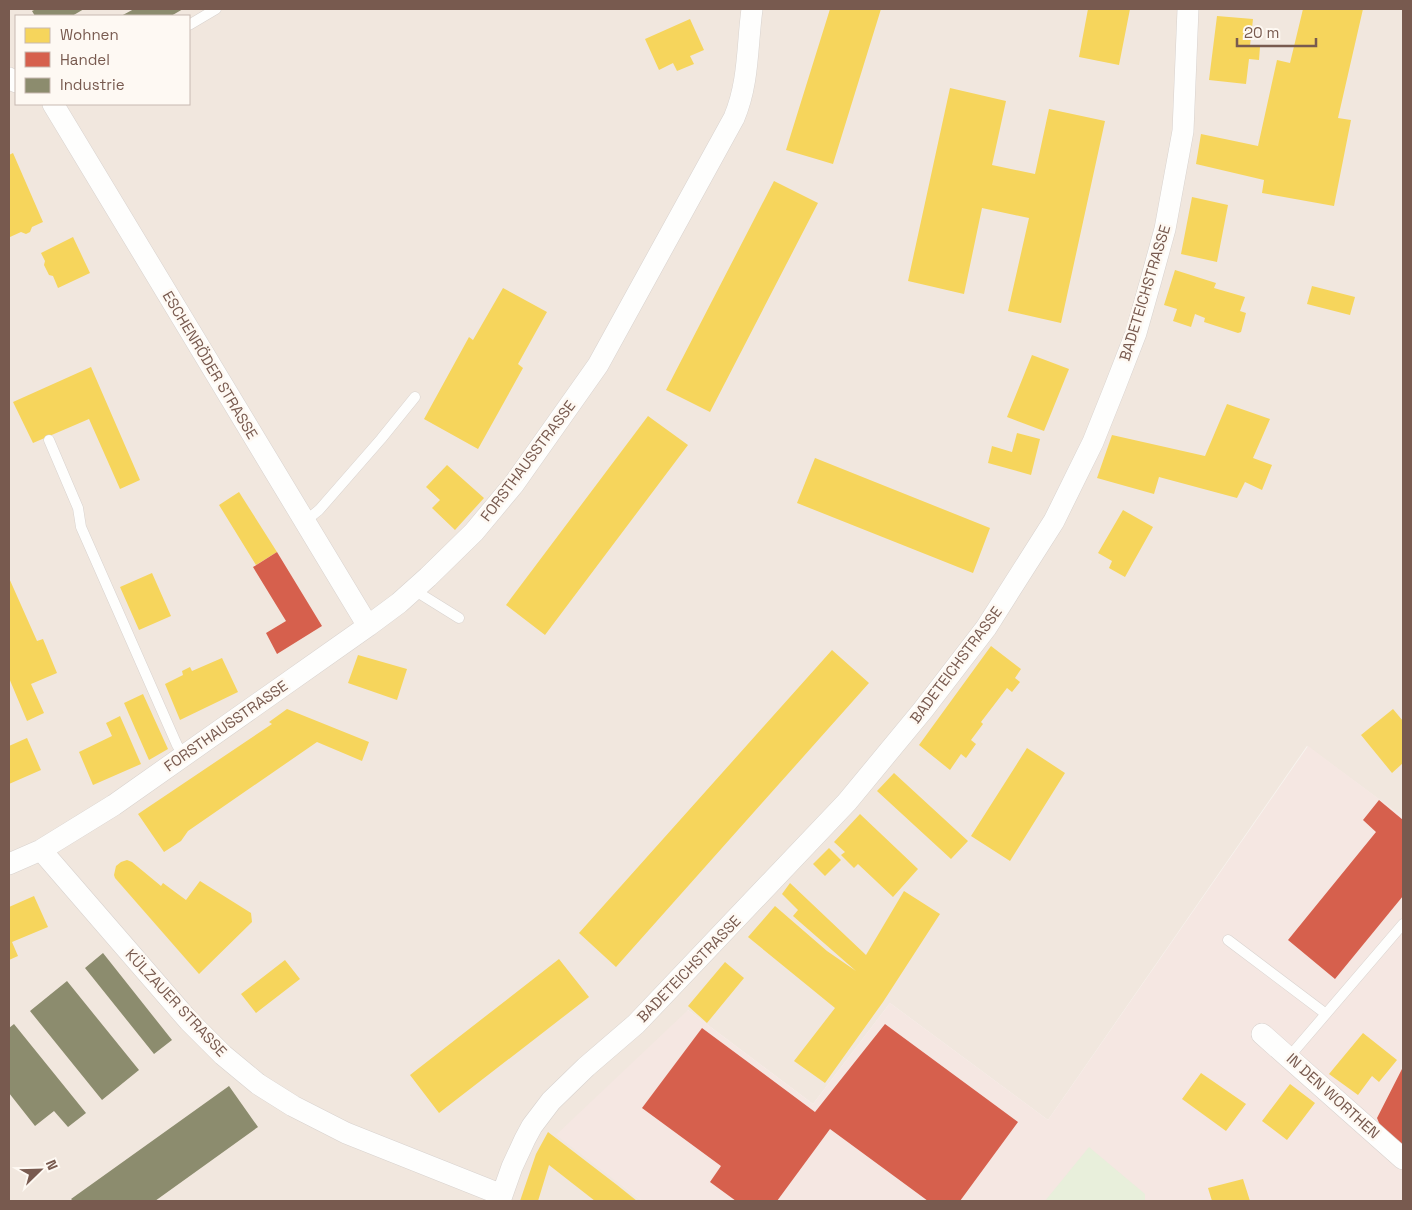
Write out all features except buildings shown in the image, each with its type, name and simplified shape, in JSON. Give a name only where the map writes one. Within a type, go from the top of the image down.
[{"type":"street","name":"FORSTHAUSSTRASSE","points":[[9,864],[41,850],[114,805],[368,626],[414,590],[474,532],[496,507],[598,364],[734,118],[745,84],[752,9]]},
{"type":"street","name":"BADETEICHSTRASSE","points":[[501,1198],[525,1139],[532,1126],[551,1101],[586,1067],[636,1024],[847,802],[923,710],[986,628],[1054,521],[1093,442],[1115,387],[1136,333],[1158,255],[1175,180],[1182,131],[1188,9]]},
{"type":"street","name":"ESCHENRÖDER STRASSE","points":[[55,105],[368,626]]},
{"type":"street","name":"KÜLZAUER STRASSE","points":[[41,850],[189,1021],[223,1055],[258,1084],[293,1106],[346,1133],[501,1198]]},
{"type":"street","name":"IN DEN WORTHEN","points":[[1262,1034],[1403,1159]]},
{"type":"lane","points":[[190,24],[216,9]]},
{"type":"lane","points":[[304,522],[318,510],[350,475],[415,397]]},
{"type":"lane","points":[[49,440],[78,508],[81,527],[184,756]]},
{"type":"lane","points":[[414,590],[459,618]]},
{"type":"lane","points":[[1288,1057],[1403,924]]},
{"type":"lane","points":[[1228,940],[1326,1014]]},
{"type":"shaded area","points":[[9,9],[1403,9],[1403,817],[1307,746],[1048,1120],[890,1003],[813,1104],[688,1010],[619,1183],[642,1201],[9,1201]]},
{"type":"shaded area","points":[[1308,746],[1403,817],[1403,1201],[642,1201],[556,1135],[688,1010],[813,1104],[890,1003],[1048,1120]]},
{"type":"green space","points":[[1089,1147],[1145,1194],[1145,1201],[1045,1201]]}]
